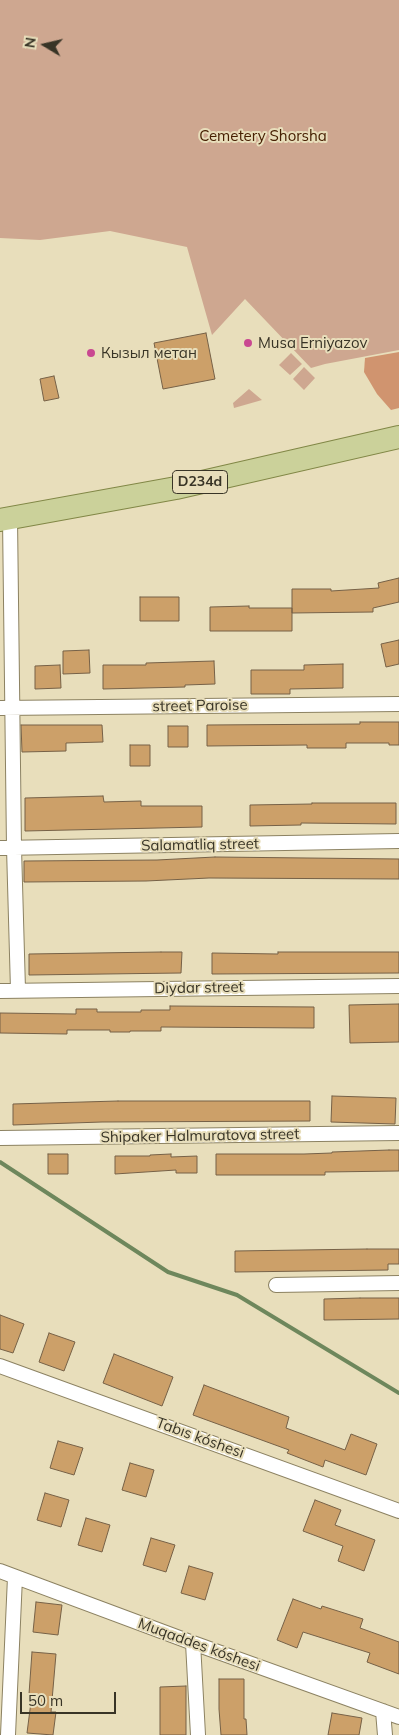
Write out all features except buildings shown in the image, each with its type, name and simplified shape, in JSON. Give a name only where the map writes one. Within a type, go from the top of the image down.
[{"type":"main road","name":"D234d","points":[[5,519],[176,488],[399,437]]},
{"type":"street","points":[[5,519],[7,848],[18,990]]},
{"type":"street","name":"street Paroise","points":[[6,708],[399,704]]},
{"type":"street","name":"Salamatliq street","points":[[7,848],[399,841]]},
{"type":"street","name":"Diydar street","points":[[0,991],[399,986]]},
{"type":"street","name":"Shipaker Halmuratova street","points":[[0,1138],[399,1134]]},
{"type":"street","points":[[276,1286],[399,1283]]},
{"type":"street","name":"Tabıs kóshesi","points":[[0,1366],[399,1511]]},
{"type":"street","name":"Muqaddes kóshesi","points":[[0,1571],[193,1643],[399,1716]]},
{"type":"street","points":[[8,1735],[15,1577]]},
{"type":"street","points":[[193,1643],[198,1735]]},
{"type":"street","points":[[383,1711],[385,1735]]},
{"type":"green space","name":"Cemetery Shorsha","points":[[0,0],[399,0],[399,350],[311,368],[245,299],[212,335],[187,247],[110,231],[40,240],[0,238]]},
{"type":"green space","points":[[291,353],[302,364],[290,375],[279,365]]},
{"type":"green space","points":[[304,367],[315,378],[304,390],[293,379]]},
{"type":"green space","points":[[249,389],[262,400],[234,408],[233,403]]},
{"type":"shaded area","points":[[399,352],[399,408],[391,410],[377,394],[364,372],[365,358]]},
{"type":"waterway","points":[[0,1162],[168,1272],[237,1295],[399,1393]]},
{"type":"place","name":"Musa Erniyazov","points":[[248,343]]},
{"type":"place","name":"Кызыл метан","points":[[91,353]]}]
